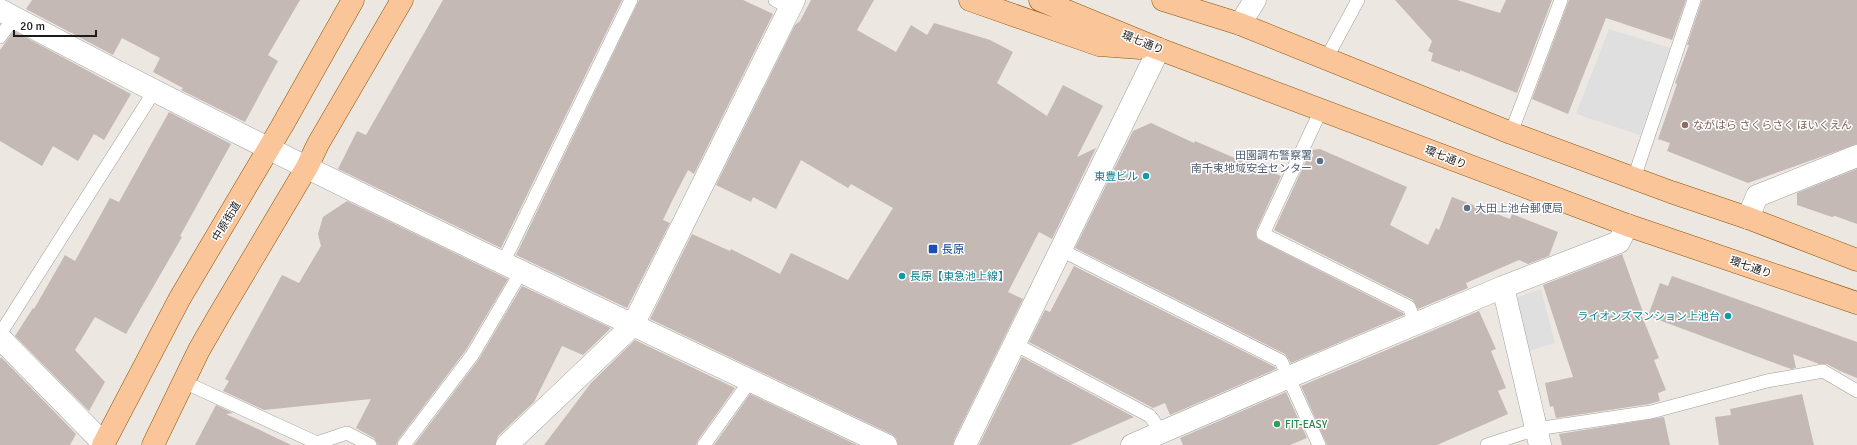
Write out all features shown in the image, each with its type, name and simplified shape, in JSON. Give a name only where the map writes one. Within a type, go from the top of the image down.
[{"type":"main road","name":"中原街道","points":[[103,444],[180,298],[353,0]]},
{"type":"main road","points":[[153,445],[218,317],[307,167],[402,0]]},
{"type":"main road","points":[[970,0],[1099,45],[1159,49]]},
{"type":"main road","name":"環七通り","points":[[1040,0],[1159,49],[1627,225],[1857,303]]},
{"type":"main road","points":[[1163,0],[1240,24]]},
{"type":"main road","points":[[1188,0],[1240,24],[1511,133],[1748,218],[1857,260]]},
{"type":"street","points":[[1240,24],[1255,0]]},
{"type":"street","points":[[506,445],[633,325],[786,2]]},
{"type":"street","points":[[7,14],[268,148],[512,268],[886,445]]},
{"type":"street","points":[[965,445],[1159,49]]},
{"type":"street","points":[[1748,218],[1757,196],[1857,156]]},
{"type":"street","points":[[1132,445],[1164,439],[1289,377],[1503,288],[1619,242],[1627,225]]},
{"type":"street","points":[[1503,288],[1538,437]]},
{"type":"street","points":[[0,338],[103,444]]},
{"type":"lane","points":[[404,445],[473,354],[631,0]]},
{"type":"lane","points":[[1326,59],[1358,0]]},
{"type":"lane","points":[[1511,133],[1561,0]]},
{"type":"lane","points":[[1634,178],[1694,0]]},
{"type":"lane","points":[[0,37],[7,14]]},
{"type":"lane","points":[[0,334],[156,90]]},
{"type":"lane","points":[[1321,110],[1263,234],[1408,307],[1416,324]]},
{"type":"lane","points":[[1061,250],[1281,361],[1319,445]]},
{"type":"lane","points":[[1015,344],[1150,416],[1164,439]]},
{"type":"lane","points":[[1487,445],[1538,437],[1651,412],[1767,381],[1823,371],[1857,391]]},
{"type":"lane","points":[[704,445],[750,381]]},
{"type":"lane","points":[[184,382],[316,443],[347,433],[370,445]]},
{"type":"shaded area","points":[[1609,29],[1670,48],[1640,135],[1576,114]]},
{"type":"shaded area","points":[[1541,289],[1555,343],[1529,351],[1516,298]]},
{"type":"building","points":[[32,0],[300,0],[268,55],[278,61],[245,122],[181,90],[183,88],[153,72],[160,58],[122,38],[113,55],[26,9]]},
{"type":"building","points":[[443,0],[622,0],[501,248],[338,169],[357,131],[366,135]]},
{"type":"building","points":[[639,0],[743,0],[773,14],[694,174],[688,170],[673,199],[663,220],[670,223],[627,308],[516,255]]},
{"type":"building","points":[[811,0],[874,0],[857,30],[896,52],[911,25],[927,35],[934,23],[990,40],[1013,52],[997,83],[1047,116],[1063,85],[1103,106],[1077,157],[1096,148],[1052,239],[1039,232],[1008,292],[1023,299],[954,440],[953,445],[898,445],[896,438],[891,434],[650,319],[692,234],[730,251],[731,249],[780,274],[791,253],[848,280],[893,208],[851,184],[848,188],[801,160],[776,209],[753,197],[751,202],[716,185],[795,25],[800,21]]},
{"type":"building","points":[[1395,0],[1457,0],[1500,13],[1506,0],[1552,0],[1517,93],[1460,70],[1460,72],[1431,61],[1433,53],[1428,51],[1432,41]]},
{"type":"building","points":[[1569,0],[1686,0],[1672,40],[1606,18],[1568,114],[1532,99]]},
{"type":"building","points":[[1702,0],[1857,0],[1857,144],[1748,183],[1667,151],[1670,143],[1658,139],[1677,84],[1675,83],[1689,45],[1687,45]]},
{"type":"building","points":[[14,31],[131,94],[104,140],[94,134],[78,161],[53,146],[42,166],[0,141],[0,50]]},
{"type":"building","points":[[169,112],[231,144],[180,236],[182,237],[126,334],[95,317],[75,350],[105,382],[89,411],[15,336],[33,308],[34,309],[65,255],[75,261],[110,198],[119,202]]},
{"type":"building","points":[[1151,123],[1194,143],[1195,141],[1237,159],[1238,157],[1281,176],[1256,231],[1257,239],[1403,313],[1404,315],[1291,363],[1285,354],[1075,248],[1133,131]]},
{"type":"building","points":[[1320,149],[1407,187],[1390,225],[1428,245],[1436,228],[1439,230],[1452,197],[1510,219],[1512,214],[1558,232],[1549,256],[1528,264],[1519,260],[1466,283],[1468,288],[1418,309],[1413,300],[1274,230],[1311,150]]},
{"type":"building","points":[[1857,169],[1857,224],[1797,205],[1797,193]]},
{"type":"building","points":[[347,201],[508,279],[466,350],[398,440],[396,445],[378,445],[374,438],[356,428],[371,399],[264,410],[223,391],[229,381],[225,379],[282,275],[299,283],[321,246],[318,234],[323,217]]},
{"type":"building","points":[[1622,254],[1644,315],[1641,314],[1659,358],[1654,360],[1666,390],[1658,393],[1660,401],[1649,404],[1556,418],[1553,406],[1550,407],[1545,383],[1573,377],[1543,285]]},
{"type":"building","points":[[1074,266],[1275,367],[1276,369],[1170,415],[1165,403],[1153,408],[1029,342],[1045,310],[1050,312]]},
{"type":"building","name":"ライオンズマンション上池台","points":[[1672,276],[1857,342],[1857,378],[1827,364],[1819,364],[1793,354],[1796,368],[1791,369],[1648,316],[1660,283],[1668,286]]},
{"type":"building","points":[[522,286],[611,328],[583,355],[562,346],[534,402],[498,436],[495,445],[414,445],[479,359]]},
{"type":"building","points":[[1479,311],[1496,349],[1491,351],[1506,388],[1498,391],[1508,414],[1437,445],[1327,445],[1301,386]]},
{"type":"building","points":[[635,340],[735,388],[696,445],[544,445],[591,383]]},
{"type":"building","points":[[1,357],[76,434],[70,445],[0,445]]},
{"type":"building","points":[[1022,357],[1134,417],[1070,445],[979,445]]},
{"type":"building","points":[[1286,392],[1307,438],[1290,445],[1183,445],[1180,438]]},
{"type":"building","points":[[750,394],[769,403],[857,445],[714,445]]},
{"type":"building","points":[[1802,394],[1814,445],[1719,445],[1715,417],[1731,415],[1730,409]]},
{"type":"building","points":[[216,405],[233,413],[226,414],[291,445],[195,445]]},
{"type":"building","points":[[1664,417],[1670,445],[1562,445],[1559,434]]},
{"type":"place","name":"ながはら さくらさく ほいくえん","points":[[1685,125]]},
{"type":"place","name":"田園調布警察署 南千束地域安全センター","points":[[1320,161]]},
{"type":"place","name":"東豊ビル","points":[[1146,176]]},
{"type":"place","name":"大田上池台郵便局","points":[[1467,208]]},
{"type":"place","name":"長原","points":[[933,249]]},
{"type":"place","name":"長原【東急池上線】","points":[[902,276]]},
{"type":"place","name":"ライオンズマンション上池台","points":[[1728,316]]},
{"type":"place","name":"FIT-EASY","points":[[1277,424]]}]
